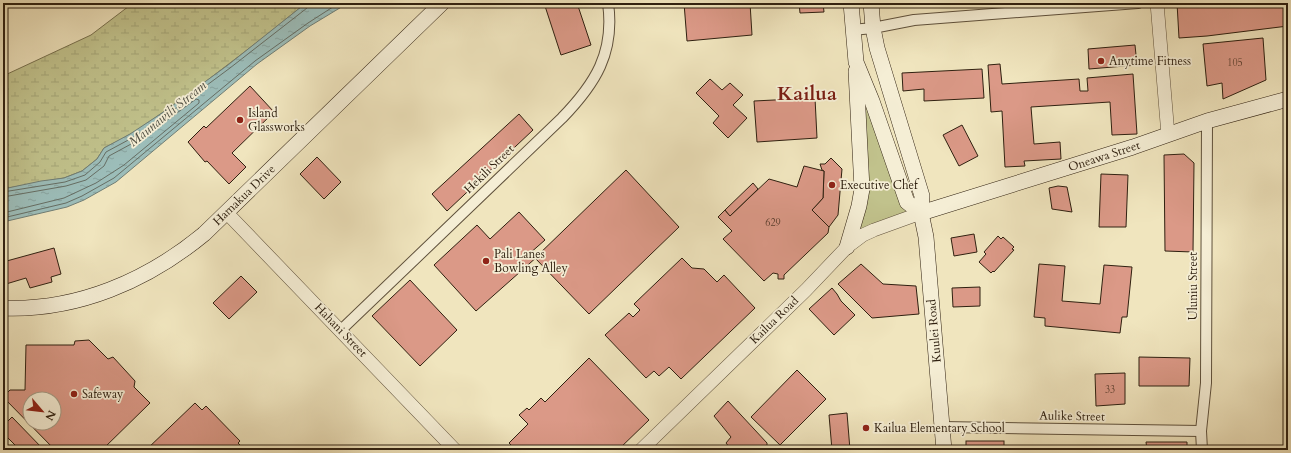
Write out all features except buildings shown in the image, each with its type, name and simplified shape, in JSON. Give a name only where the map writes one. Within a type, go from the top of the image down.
[{"type":"main road","name":"Hamakua Drive","points":[[3,308],[26,308],[65,303],[97,295],[122,286],[173,258],[204,234],[442,3]]},
{"type":"main road","points":[[847,247],[859,206],[862,189],[856,62],[850,3]]},
{"type":"main road","points":[[871,3],[873,28],[877,48],[922,196],[921,213]]},
{"type":"main road","points":[[856,62],[872,101],[906,200],[921,213]]},
{"type":"main road","name":"Oneawa Street","points":[[921,213],[1207,122],[1288,99]]},
{"type":"main road","name":"Kuulei Road","points":[[921,213],[926,237],[944,450]]},
{"type":"street","name":"Hekili Street","points":[[341,330],[562,118],[586,91],[600,67],[607,46],[609,30],[608,3]]},
{"type":"street","points":[[852,30],[873,28],[914,20],[1138,3]]},
{"type":"street","points":[[1157,3],[1168,135]]},
{"type":"street","name":"Uluniu Street","points":[[1202,450],[1201,431],[1206,383],[1207,122]]},
{"type":"street","name":"Hahani Street","points":[[226,212],[455,450]]},
{"type":"street","name":"Kailua Road","points":[[641,450],[806,290],[847,247],[863,235],[921,213]]},
{"type":"street","name":"Aulike Street","points":[[942,427],[1201,431]]},
{"type":"green space","points":[[133,3],[306,3],[192,92],[139,129],[104,148],[97,159],[82,171],[64,178],[3,189],[3,76],[91,35]]},
{"type":"green space","points":[[856,62],[906,200],[921,213],[863,235],[853,222],[859,206]]},
{"type":"water","name":"Maunawili Stream","points":[[306,3],[348,3],[310,26],[257,64],[116,182],[84,200],[67,207],[3,222],[3,189],[64,178],[82,171],[97,159],[104,148],[130,134],[165,111],[228,65]]},
{"type":"place","name":"Anytime Fitness","points":[[1101,61]]},
{"type":"place","name":"Island Glassworks","points":[[240,120]]},
{"type":"place","name":"Executive Chef","points":[[832,185]]},
{"type":"place","name":"Pali Lanes Bowling Alley","points":[[486,261]]},
{"type":"place","name":"Safeway","points":[[74,394]]},
{"type":"place","name":"Kailua Elementary School","points":[[866,428]]},
{"type":"district","name":"Kailua","points":[[807,93]]}]
